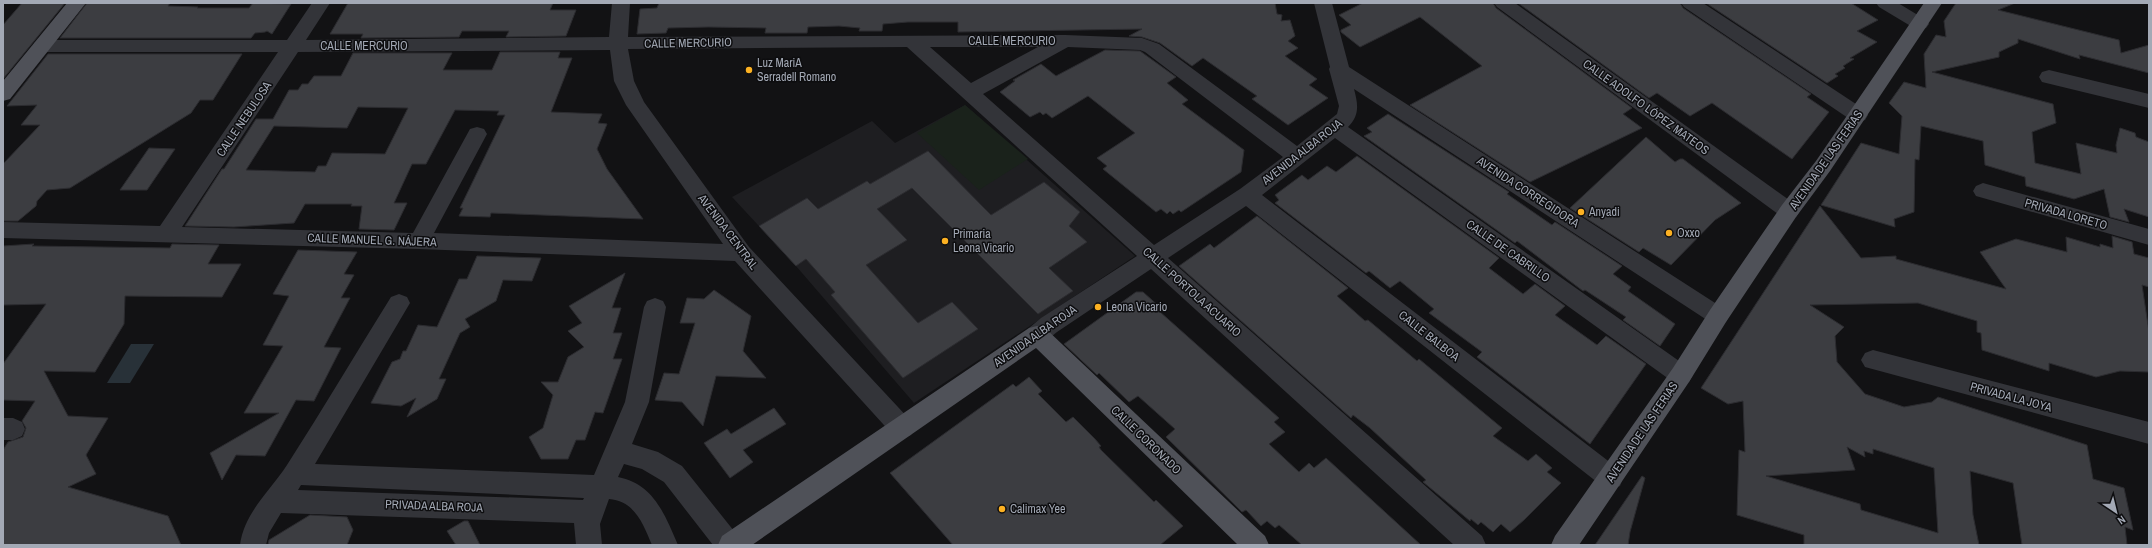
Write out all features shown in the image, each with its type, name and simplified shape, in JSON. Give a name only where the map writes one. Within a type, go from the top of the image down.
[{"type":"main road","points":[[3,94],[77,3]]},
{"type":"main road","name":"AVENIDA DE LAS FERIAS","points":[[1564,545],[1611,478],[1789,211],[1858,115],[1933,3]]},
{"type":"main road","name":"AVENIDA ALBA ROJA","points":[[730,545],[1037,335]]},
{"type":"main road","name":"CALLE CORONADO","points":[[1037,335],[1256,545]]},
{"type":"street","name":"CALLE NEBULOSA","points":[[166,235],[321,3]]},
{"type":"street","name":"AVENIDA CENTRAL","points":[[621,3],[618,44],[624,81],[636,105],[741,253],[902,428]]},
{"type":"street","points":[[1323,3],[1338,69]]},
{"type":"street","name":"CALLE ADOLFO LÓPEZ MATEOS","points":[[1503,3],[1789,211]]},
{"type":"street","points":[[1690,3],[1858,115]]},
{"type":"street","points":[[1885,3],[1920,24]]},
{"type":"street","name":"CALLE MERCURIO","points":[[42,46],[293,46],[912,41],[1065,41],[1142,44],[1152,48],[1297,157]]},
{"type":"street","name":"CALLE PORTOLA ACUARIO","points":[[912,41],[1473,545]]},
{"type":"street","points":[[970,92],[1065,41]]},
{"type":"street","name":"AVENIDA ALBA ROJA","points":[[1037,335],[1049,325],[1247,195],[1335,128],[1346,117],[1349,106],[1338,69]]},
{"type":"street","name":"AVENIDA CORREGIDORA","points":[[1338,69],[1718,316]]},
{"type":"street","points":[[2049,77],[2149,101]]},
{"type":"street","name":"CALLE DE CABRILLO","points":[[1335,128],[1681,374]]},
{"type":"street","points":[[419,241],[477,134]]},
{"type":"street","name":"PRIVADA LORETO","points":[[1983,190],[2149,237]]},
{"type":"street","name":"CALLE BALBOA","points":[[1247,195],[1611,478]]},
{"type":"street","name":"CALLE MANUEL G. NÁJERA","points":[[6,234],[166,235],[419,241],[741,253]]},
{"type":"street","points":[[253,545],[256,530],[264,515],[277,501],[295,474],[399,303]]},
{"type":"street","points":[[590,545],[587,524],[637,402],[655,307]]},
{"type":"street","name":"PRIVADA LA JOYA","points":[[1873,360],[2149,433]]},
{"type":"street","points":[[618,451],[649,460],[672,474],[730,545]]},
{"type":"street","points":[[295,474],[602,487],[626,490],[640,499],[648,510],[666,545]]},
{"type":"street","name":"PRIVADA ALBA ROJA","points":[[277,501],[591,512]]},
{"type":"shaded area","name":"Primaria Leona Vicario","points":[[965,105],[1135,256],[914,403],[796,266],[732,197],[872,121],[895,143]]},
{"type":"shaded area","points":[[965,105],[1028,159],[979,190],[917,133]]},
{"type":"shaded area","points":[[131,344],[154,344],[130,383],[107,383]]},
{"type":"building","points":[[22,3],[65,3],[3,79],[3,25]]},
{"type":"building","points":[[87,3],[170,3],[168,6],[198,7],[197,8],[249,8],[253,3],[291,4],[272,34],[267,31],[255,33],[251,38],[60,38]]},
{"type":"building","points":[[348,3],[553,3],[550,10],[576,10],[566,36],[506,37],[509,31],[462,31],[459,37],[361,38],[363,34],[330,34]]},
{"type":"building","points":[[659,3],[1275,3],[1277,14],[1282,15],[1281,21],[1290,20],[1295,36],[1288,41],[1298,48],[1285,56],[1317,79],[1309,85],[1328,98],[1288,125],[1252,99],[1257,96],[1203,58],[1192,66],[1160,43],[1142,37],[1129,36],[1142,29],[958,32],[958,22],[908,22],[883,24],[882,31],[859,31],[860,28],[839,26],[808,27],[807,33],[765,33],[766,28],[708,27],[668,28],[666,33],[637,34],[640,9],[657,8]]},
{"type":"building","points":[[1363,3],[1493,3],[1496,8],[1632,108],[1623,114],[1642,128],[1530,182],[1410,105],[1482,66],[1420,17],[1360,47],[1341,32],[1341,30],[1351,25],[1339,15]]},
{"type":"building","points":[[1518,3],[1680,3],[1683,8],[1811,94],[1807,97],[1829,112],[1792,159],[1712,103],[1690,116],[1657,93],[1649,98]]},
{"type":"building","points":[[1706,3],[1851,3],[1878,20],[1857,31],[1877,42],[1850,58],[1854,59],[1843,66],[1845,68],[1835,74],[1838,76],[1827,83]]},
{"type":"building","points":[[1956,3],[2015,3],[1998,10],[2119,40],[2121,53],[2149,45],[2149,73],[2079,55],[2080,59],[2018,39],[2018,43],[1999,52],[1999,57],[1932,72],[2053,104],[2056,123],[2032,132],[2035,163],[2081,174],[2076,143],[2117,153],[2116,145],[2120,128],[2135,133],[2136,137],[2149,142],[2149,217],[2124,209],[2129,222],[2110,217],[2104,189],[2074,199],[2026,186],[2025,177],[1985,165],[1983,141],[1921,126],[1919,160],[1915,159],[1914,212],[1894,219],[1895,227],[1821,205],[1861,143],[1899,154],[1902,116],[1889,103],[1904,82],[1926,88],[1924,54],[1936,35],[1946,37],[1944,21]]},
{"type":"building","points":[[1105,50],[1140,51],[1176,77],[1167,83],[1188,100],[1182,104],[1244,150],[1241,172],[1181,212],[1179,210],[1173,214],[1170,211],[1167,214],[1161,209],[1156,212],[1103,169],[1107,166],[1097,158],[1135,133],[1088,96],[1052,118],[1046,113],[1043,115],[1040,112],[1030,117],[1000,92],[1015,81],[1013,80],[1041,64],[1056,76]]},
{"type":"building","points":[[500,52],[560,52],[558,58],[572,58],[551,112],[602,114],[598,123],[607,124],[597,149],[607,169],[643,219],[491,213],[490,217],[459,216],[463,208],[460,208],[505,115],[497,115],[499,111],[455,110],[426,164],[412,164],[394,203],[407,203],[394,230],[359,229],[362,206],[351,206],[352,204],[305,204],[294,223],[234,227],[185,226],[256,119],[273,119],[289,90],[298,90],[302,84],[308,84],[314,76],[341,76],[353,53],[452,53],[443,70],[492,70]],"holes":[[[358,107],[408,108],[385,154],[332,153],[326,166],[318,166],[315,172],[246,170],[274,126],[347,128]]]},
{"type":"building","points":[[48,54],[242,54],[213,100],[200,100],[191,113],[70,188],[47,190],[37,201],[36,206],[18,221],[3,221],[3,164],[40,125],[21,125],[37,105],[7,106]]},
{"type":"building","points":[[1388,114],[1509,192],[1507,194],[1552,225],[1555,222],[1622,266],[1613,274],[1631,287],[1628,291],[1675,324],[1660,346],[1623,320],[1626,317],[1585,290],[1583,291],[1517,241],[1515,243],[1364,136],[1372,132],[1367,128]]},
{"type":"building","points":[[1646,137],[1675,162],[1683,159],[1741,203],[1715,220],[1671,265],[1643,248],[1639,252],[1570,208]]},
{"type":"building","points":[[149,148],[175,149],[147,190],[120,190]]},
{"type":"building","points":[[928,151],[991,215],[1044,182],[1080,212],[1069,226],[1087,242],[1049,268],[1073,291],[1038,314],[912,188],[877,209],[907,240],[866,265],[918,323],[952,302],[978,329],[903,378],[831,295],[835,292],[806,259],[796,266],[759,226],[807,198],[818,209],[867,181],[870,184]]},
{"type":"building","points":[[1357,156],[1499,258],[1489,268],[1523,294],[1535,284],[1565,306],[1555,315],[1597,345],[1606,336],[1646,364],[1590,444],[1477,357],[1482,352],[1429,313],[1434,309],[1400,281],[1390,288],[1369,271],[1366,273],[1275,203],[1279,200],[1275,195],[1302,175],[1308,180],[1327,166],[1336,172]]},
{"type":"building","points":[[1820,206],[1861,258],[1896,256],[1896,259],[2006,289],[1980,252],[2016,239],[2067,252],[2066,237],[2100,247],[2100,244],[2113,248],[2112,236],[2132,242],[2134,254],[2149,258],[2149,287],[2142,285],[2149,332],[2149,372],[2120,371],[2096,377],[2049,363],[2049,371],[1982,350],[1981,333],[1977,332],[1977,321],[1918,303],[1810,305],[1844,327],[1835,336],[1837,362],[1865,394],[1904,407],[1932,402],[1938,397],[2087,445],[2093,479],[2124,488],[2133,530],[2125,527],[2127,545],[2022,545],[2013,483],[1970,471],[1973,515],[1979,545],[1804,545],[1804,535],[1737,515],[1739,450],[1745,452],[1743,401],[1728,404],[1701,388]],"holes":[[[1847,447],[1865,457],[1864,451],[1873,454],[1873,449],[1934,468],[1938,533],[1861,510],[1860,504],[1766,476],[1855,470]]]},
{"type":"building","points":[[1257,216],[1348,288],[1337,296],[1365,321],[1368,320],[1417,361],[1419,359],[1502,428],[1493,436],[1528,461],[1536,454],[1552,468],[1547,472],[1561,483],[1510,532],[1501,524],[1493,532],[1481,522],[1478,525],[1471,519],[1470,521],[1423,482],[1426,480],[1370,428],[1353,415],[1351,418],[1179,266],[1210,244],[1214,248]]},
{"type":"building","points":[[34,244],[32,246],[170,248],[172,244],[219,245],[208,264],[241,264],[222,297],[125,296],[124,324],[95,372],[44,371],[68,416],[108,418],[86,455],[96,474],[68,487],[168,516],[181,545],[3,545],[3,450],[8,442],[23,437],[26,428],[22,421],[35,401],[3,400],[3,364],[46,304],[3,305],[3,246]]},
{"type":"building","points":[[298,250],[357,252],[344,274],[354,275],[341,298],[350,298],[324,347],[341,348],[314,401],[296,400],[265,456],[236,455],[222,480],[210,453],[279,413],[244,413],[283,346],[263,345],[289,296],[273,294]]},
{"type":"building","points":[[477,256],[541,258],[532,281],[503,280],[496,301],[465,319],[470,327],[460,333],[439,379],[446,379],[437,399],[407,417],[416,398],[401,406],[371,403],[392,362],[400,359],[403,351],[406,351],[418,325],[437,327],[459,279],[467,279]]},
{"type":"building","points":[[625,273],[612,308],[621,308],[613,333],[622,333],[613,359],[622,359],[603,413],[595,412],[585,440],[576,440],[568,459],[541,459],[529,437],[543,428],[553,395],[541,382],[558,382],[568,357],[584,347],[568,331],[582,323],[569,306]]},
{"type":"building","points":[[714,290],[751,316],[743,351],[766,378],[716,376],[703,426],[682,402],[655,400],[664,373],[679,374],[695,323],[680,323],[687,298],[704,299]]},
{"type":"building","points":[[1136,292],[1143,292],[1162,309],[1159,311],[1279,418],[1274,422],[1285,432],[1269,444],[1299,472],[1309,463],[1314,468],[1326,458],[1421,545],[1302,545],[1279,525],[1275,528],[1267,521],[1261,526],[1246,510],[1242,512],[1166,437],[1175,429],[1138,396],[1129,402],[1099,373],[1097,375],[1064,344]]},
{"type":"building","points":[[1029,377],[1042,391],[1038,394],[1066,422],[1073,417],[1101,446],[1099,447],[1101,450],[1154,502],[1156,500],[1183,526],[1160,545],[953,545],[890,473],[1013,384],[1016,387]]},
{"type":"building","points":[[774,408],[786,424],[743,450],[753,462],[730,478],[704,443],[727,429],[731,434]]},
{"type":"building","points":[[1642,476],[1645,478],[1630,532],[1628,545],[1595,545]]},
{"type":"building","points":[[310,515],[347,517],[353,530],[347,545],[268,545],[269,540]]},
{"type":"building","points":[[464,521],[468,521],[480,545],[456,545],[447,531]]},
{"type":"place","name":"Luz MariA Serradell Romano","points":[[749,70]]},
{"type":"place","name":"Anyadi","points":[[1581,212]]},
{"type":"place","name":"Oxxo","points":[[1669,233]]},
{"type":"place","name":"Primaria Leona Vicario","points":[[945,241]]},
{"type":"place","name":"Leona Vicario","points":[[1098,307]]},
{"type":"place","name":"Calimax Yee","points":[[1002,509]]}]
